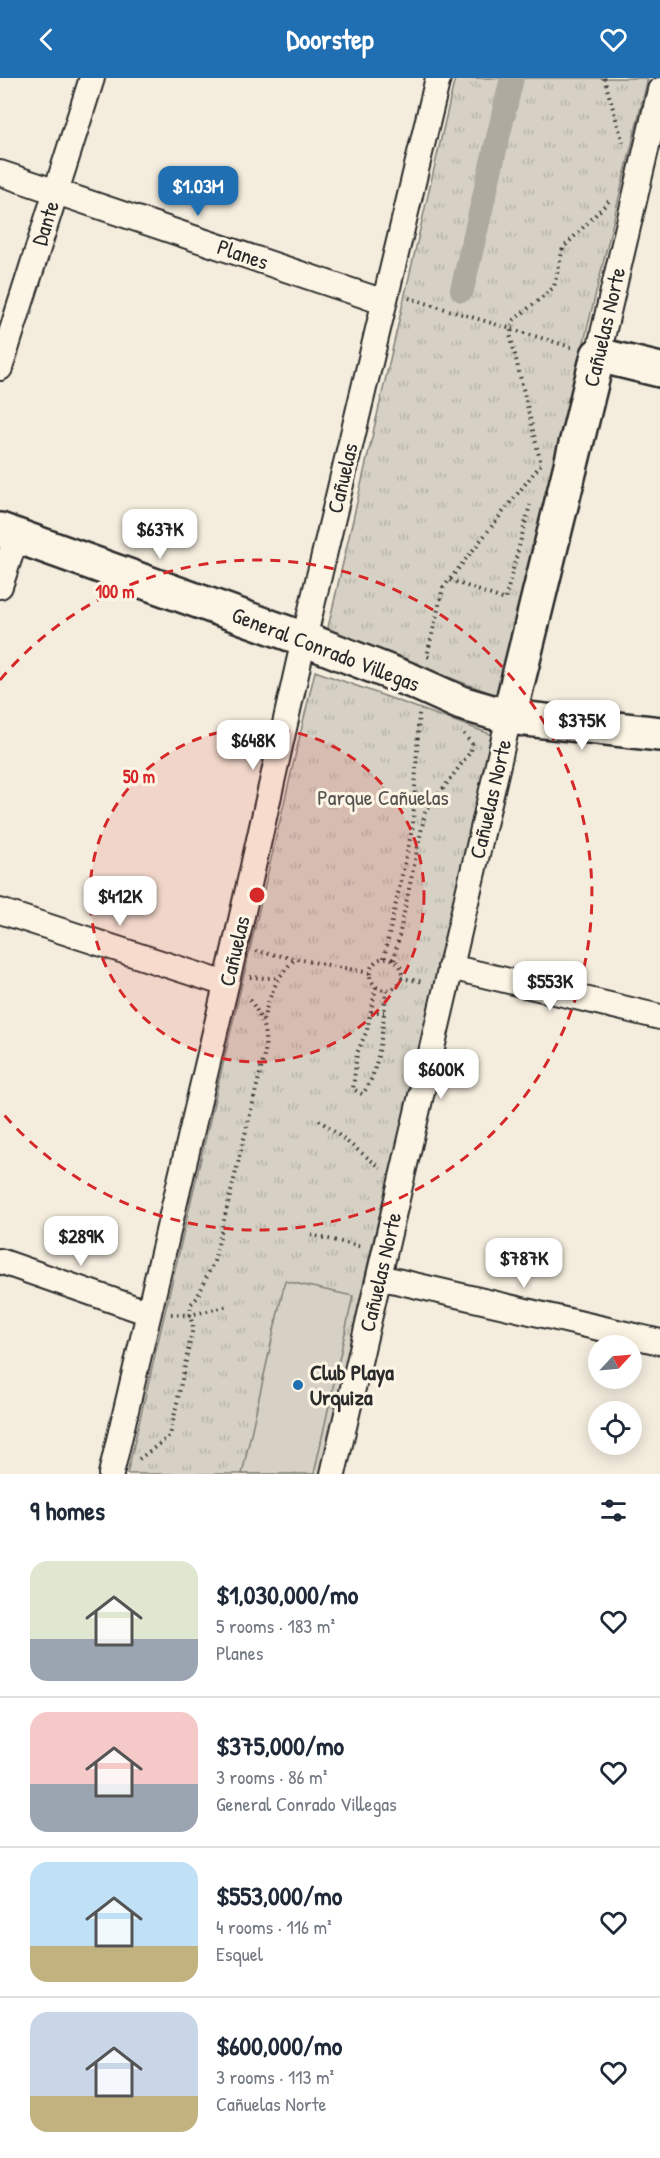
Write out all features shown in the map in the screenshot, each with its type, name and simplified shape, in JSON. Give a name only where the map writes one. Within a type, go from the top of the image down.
[{"type":"street","name":"Dante","points":[[0,368],[93,78]]},
{"type":"street","name":"Cañuelas","points":[[111,1474],[235,947],[304,639],[438,78]]},
{"type":"street","name":"Cañuelas Norte","points":[[333,1474],[509,717],[598,356],[660,90]]},
{"type":"street","name":"Planes","points":[[0,173],[385,297]]},
{"type":"street","points":[[598,356],[660,370]]},
{"type":"street","points":[[0,586],[9,532]]},
{"type":"street","name":"General Conrado Villegas","points":[[9,532],[304,639],[461,703],[509,717],[660,734]]},
{"type":"street","points":[[0,910],[226,984]]},
{"type":"street","points":[[450,967],[660,1017]]},
{"type":"street","points":[[0,1261],[149,1313]]},
{"type":"street","points":[[379,1276],[660,1342]]},
{"type":"path","points":[[604,78],[625,149]]},
{"type":"path","points":[[384,958],[413,825],[418,715],[438,663],[427,656],[443,588],[541,464],[510,334],[514,320],[554,287],[563,248],[614,196]]},
{"type":"path","points":[[385,297],[512,330],[598,356]]},
{"type":"path","points":[[394,960],[425,813],[471,751],[472,744],[468,736],[459,730]]},
{"type":"path","points":[[413,825],[423,826]]},
{"type":"path","points":[[235,947],[370,973]]},
{"type":"path","points":[[384,958],[394,960],[401,968],[401,978],[396,987],[386,990],[376,987],[370,978],[374,963],[384,958]]},
{"type":"path","points":[[262,1021],[272,989],[283,970],[296,959]]},
{"type":"path","points":[[419,993],[422,982]]},
{"type":"path","points":[[138,1460],[170,1436],[193,1327],[190,1315],[191,1304],[197,1298],[214,1261],[265,1053],[267,1036],[261,1016],[248,996],[226,984]]},
{"type":"path","points":[[376,987],[367,1030],[357,1053],[353,1089],[362,1094],[369,1088],[373,1074],[386,990]]},
{"type":"path","points":[[371,1012],[384,1012]]},
{"type":"path","points":[[319,1120],[382,1168]]},
{"type":"path","points":[[380,1176],[384,1159]]},
{"type":"path","points":[[311,1235],[368,1248]]},
{"type":"path","points":[[149,1313],[190,1315],[228,1306]]},
{"type":"green space","points":[[455,78],[648,78],[562,433],[504,698],[327,632]]},
{"type":"green space","name":"Parque Cañuelas","points":[[315,671],[496,736],[371,1250],[321,1474],[127,1474]]},
{"type":"green space","name":"Club Playa Urquiza","points":[[285,1281],[353,1296],[314,1474],[242,1474]]},
{"type":"waterway","points":[[462,290],[512,78]]},
{"type":"place","name":"Club Playa Urquiza","points":[[298,1385]]}]
